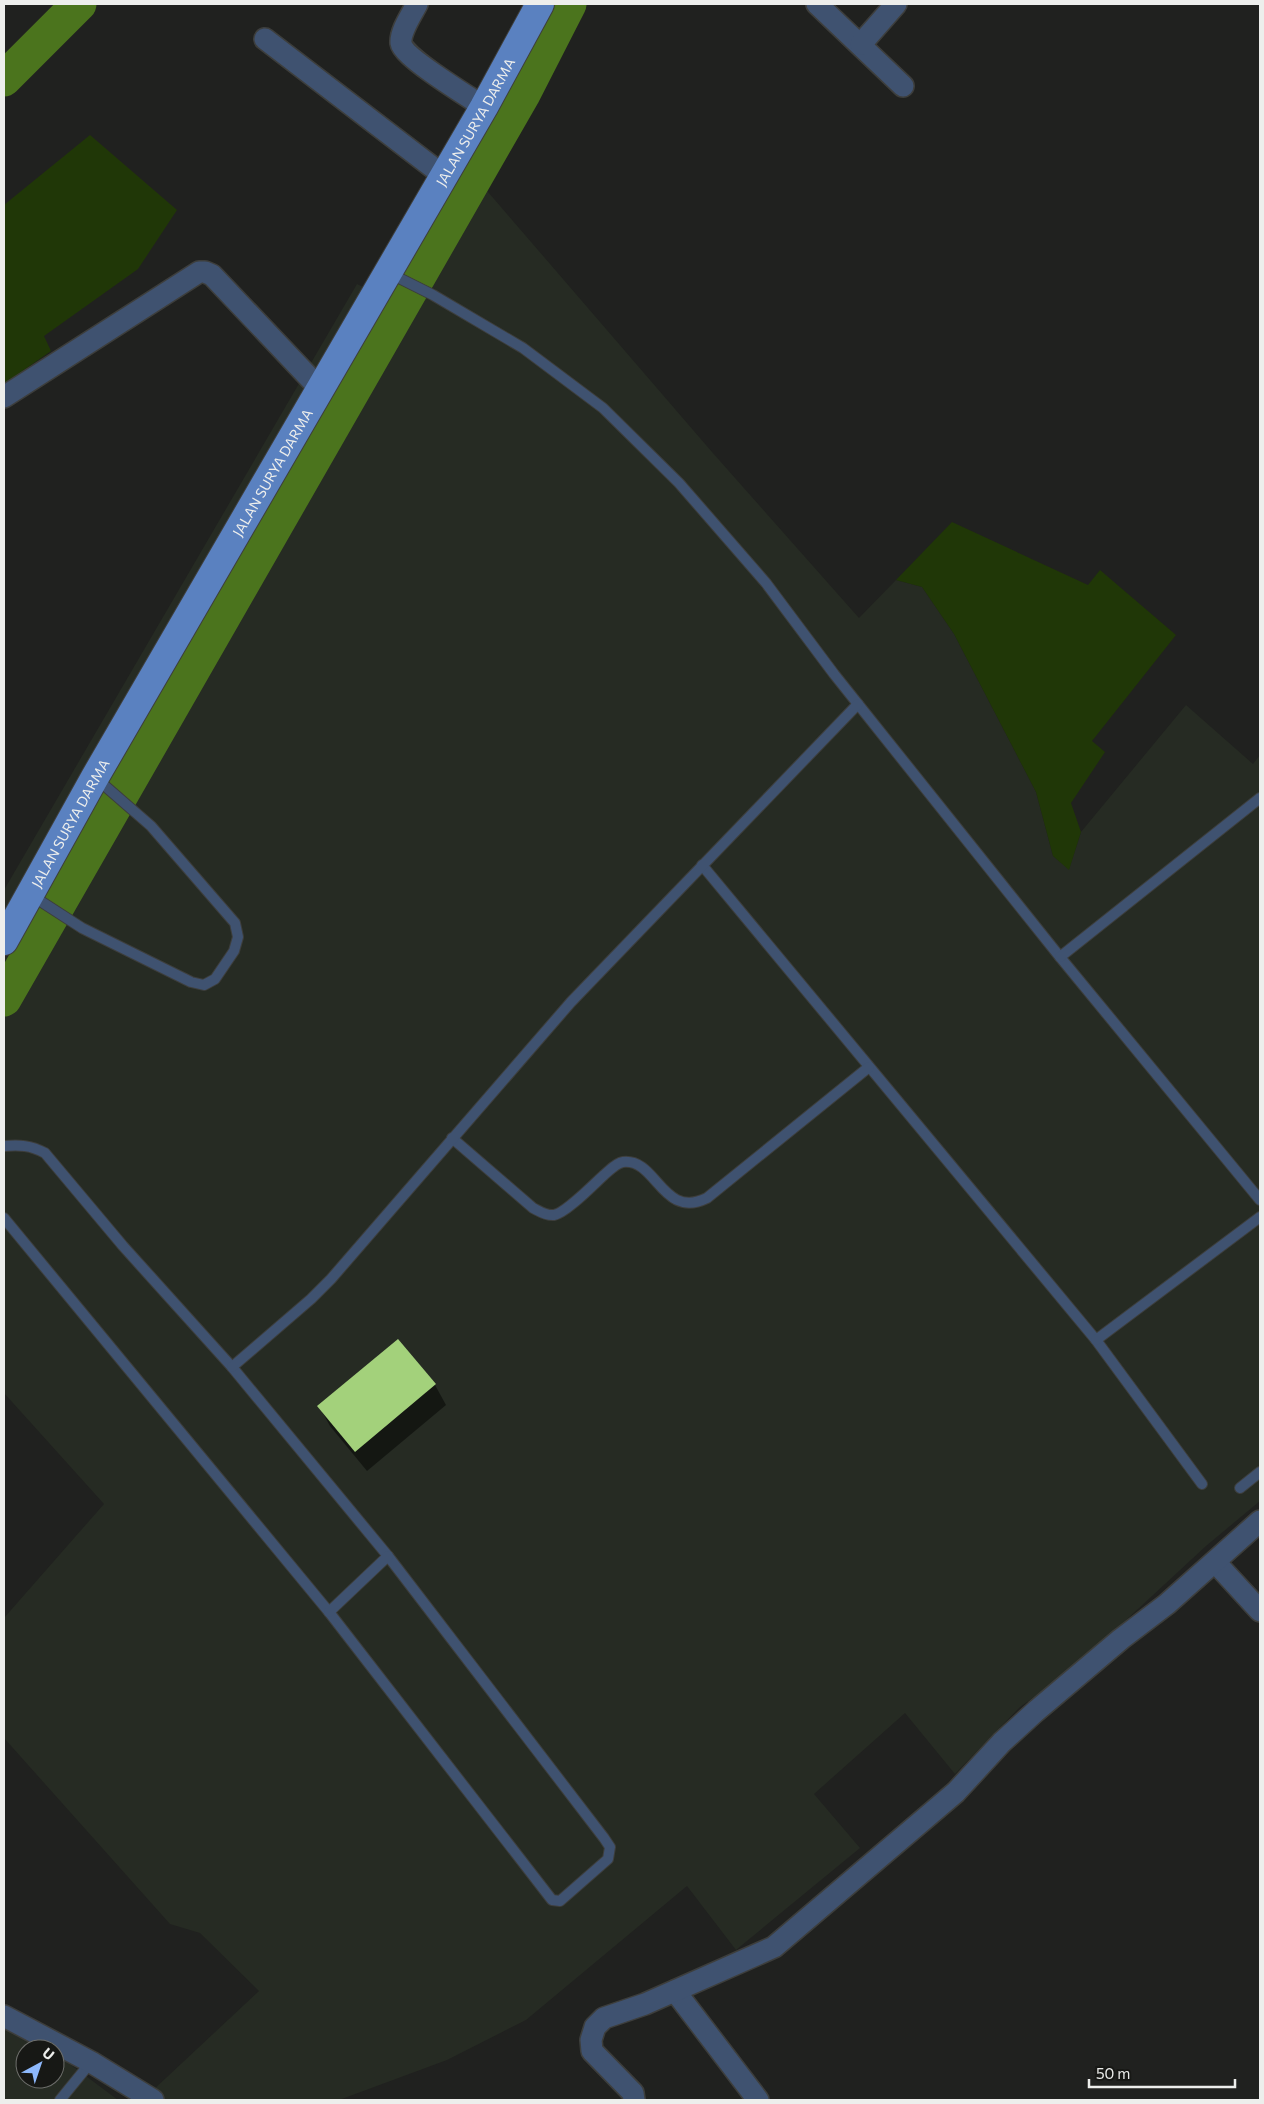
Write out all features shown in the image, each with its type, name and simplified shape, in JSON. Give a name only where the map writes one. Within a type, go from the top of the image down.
[{"type":"main road","name":"JALAN SURYA DARMA","points":[[4,941],[36,898],[99,782],[321,390],[393,274],[444,176],[540,4]]},
{"type":"street","points":[[417,4],[402,34],[403,48],[420,64],[484,107]]},
{"type":"street","points":[[817,4],[903,86]]},
{"type":"street","points":[[861,44],[896,4]]},
{"type":"street","points":[[265,39],[444,176]]},
{"type":"street","points":[[4,397],[199,272],[212,275],[321,390]]},
{"type":"street","points":[[634,2100],[633,2093],[592,2051],[591,2040],[595,2027],[604,2018],[645,2004],[774,1947],[956,1792],[1002,1742],[1036,1711],[1121,1639],[1167,1604],[1260,1521]]},
{"type":"street","points":[[1215,1562],[1260,1611]]},
{"type":"street","points":[[675,1991],[758,2100]]},
{"type":"street","points":[[4,2016],[91,2062],[153,2100]]},
{"type":"lane","points":[[393,274],[433,295],[523,348],[603,408],[679,483],[760,576],[858,704],[1060,957],[1260,1200]]},
{"type":"lane","points":[[232,1366],[311,1299],[331,1279],[571,1002],[858,704]]},
{"type":"lane","points":[[36,898],[82,928],[191,982],[204,984],[214,979],[234,951],[238,937],[235,923],[151,826],[99,782]]},
{"type":"lane","points":[[1060,957],[1260,798]]},
{"type":"lane","points":[[702,865],[1096,1340],[1202,1484]]},
{"type":"lane","points":[[452,1138],[533,1208],[544,1214],[555,1215],[572,1204],[614,1166],[624,1162],[635,1164],[654,1178],[670,1197],[685,1204],[696,1204],[707,1198],[869,1067]]},
{"type":"lane","points":[[4,1146],[22,1145],[33,1147],[45,1153],[124,1246],[232,1366],[388,1556],[604,1838],[610,1847],[608,1859],[560,1901],[552,1900],[329,1612],[4,1218]]},
{"type":"lane","points":[[1096,1340],[1260,1217]]},
{"type":"lane","points":[[1240,1488],[1260,1472]]},
{"type":"lane","points":[[329,1612],[388,1556]]},
{"type":"lane","points":[[60,2100],[91,2062]]},
{"type":"shaded area","points":[[482,185],[712,452],[859,618],[896,580],[922,587],[954,634],[1036,792],[1053,856],[1069,869],[1081,832],[1186,705],[1253,764],[1260,755],[1260,1501],[1206,1546],[1071,1671],[1020,1707],[955,1774],[905,1713],[814,1794],[860,1848],[736,1950],[687,1886],[526,2020],[447,2060],[339,2100],[164,2100],[151,2092],[259,1991],[200,1933],[170,1924],[4,1738],[4,1618],[104,1504],[4,1393],[4,890],[357,284],[409,310]]},
{"type":"shaded area","points":[[4,2021],[34,2039],[15,2039],[15,2089],[65,2089],[65,2060],[118,2100],[4,2100]]},
{"type":"green space","points":[[90,135],[177,210],[138,269],[44,336],[51,351],[4,384],[4,205]]},
{"type":"green space","points":[[952,522],[1088,585],[1100,570],[1176,635],[1092,741],[1105,752],[1071,803],[1081,832],[1069,870],[1053,856],[1036,792],[954,634],[922,587],[896,580]]},
{"type":"building","points":[[398,1339],[436,1384],[355,1452],[317,1406]]},
{"type":"waterway","points":[[4,79],[79,4]]},
{"type":"waterway","points":[[4,999],[523,94],[569,4]]}]
